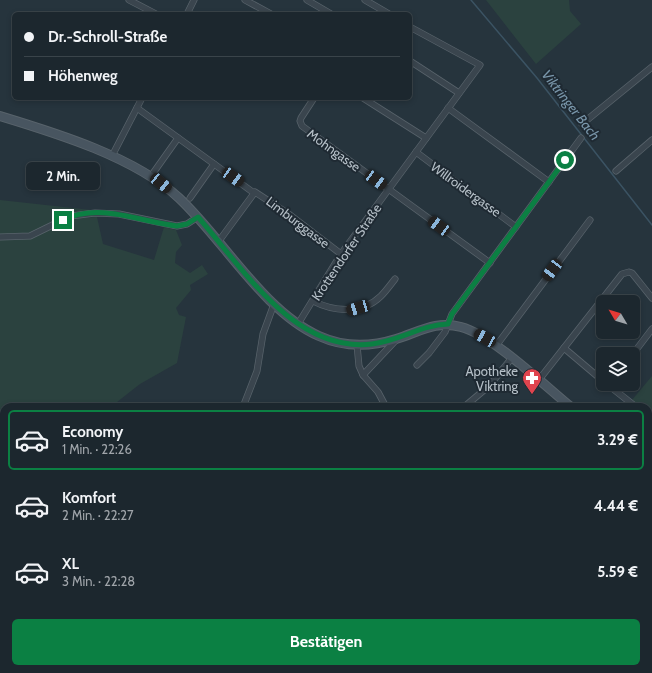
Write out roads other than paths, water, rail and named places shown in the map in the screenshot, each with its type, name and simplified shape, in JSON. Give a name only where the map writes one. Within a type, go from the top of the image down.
[{"type":"street","points":[[129,0],[152,12]]},
{"type":"street","points":[[188,12],[194,0]]},
{"type":"street","points":[[245,0],[267,12]]},
{"type":"street","points":[[306,0],[327,12]]},
{"type":"street","points":[[365,0],[386,12]]},
{"type":"street","name":"Krottendorfer Straße","points":[[298,324],[341,254],[480,65],[412,28]]},
{"type":"street","points":[[412,62],[459,93]]},
{"type":"street","points":[[582,124],[652,67]]},
{"type":"street","points":[[112,156],[141,100]]},
{"type":"street","name":"Mohngasse","points":[[313,100],[301,118],[300,121],[302,126],[490,263]]},
{"type":"street","points":[[366,100],[426,138]]},
{"type":"street","name":"Limburggasse","points":[[136,108],[254,192],[257,192],[290,215],[341,254]]},
{"type":"street","points":[[448,108],[549,182]]},
{"type":"street","points":[[0,116],[35,126],[112,156],[151,176],[178,197],[198,217],[274,304],[298,324],[328,340],[357,345],[376,344],[397,339],[425,327],[448,324],[469,330],[496,346],[566,403]]},
{"type":"street","points":[[151,176],[178,138]]},
{"type":"street","points":[[417,365],[429,353],[445,332],[452,314],[581,138]]},
{"type":"street","points":[[616,171],[652,140]]},
{"type":"street","name":"Willroidergasse","points":[[416,152],[516,227]]},
{"type":"street","points":[[190,198],[214,164]]},
{"type":"street","name":"Limburggasse","points":[[219,240],[254,192]]},
{"type":"street","points":[[0,237],[30,236],[71,216],[80,214],[119,214],[177,226],[187,224],[198,217]]},
{"type":"street","points":[[496,346],[590,220]]},
{"type":"street","points":[[538,381],[622,274],[629,272],[632,273],[652,298]]},
{"type":"street","points":[[313,301],[332,309],[350,310],[366,306],[381,296],[395,279]]},
{"type":"street","points":[[245,403],[257,371],[263,334],[274,304]]},
{"type":"street","points":[[638,347],[652,329]]},
{"type":"street","points":[[363,375],[397,339]]},
{"type":"street","points":[[357,345],[359,366],[363,375],[378,392],[384,403]]},
{"type":"street","points":[[564,348],[596,375]]},
{"type":"street","points":[[469,403],[488,386],[511,359]]},
{"type":"street","points":[[617,391],[631,403]]},
{"type":"waterway","name":"Viktringer Bach","points":[[471,0],[537,78],[652,225]]},
{"type":"place","name":"Apotheke Viktring","points":[[532,395]]}]
